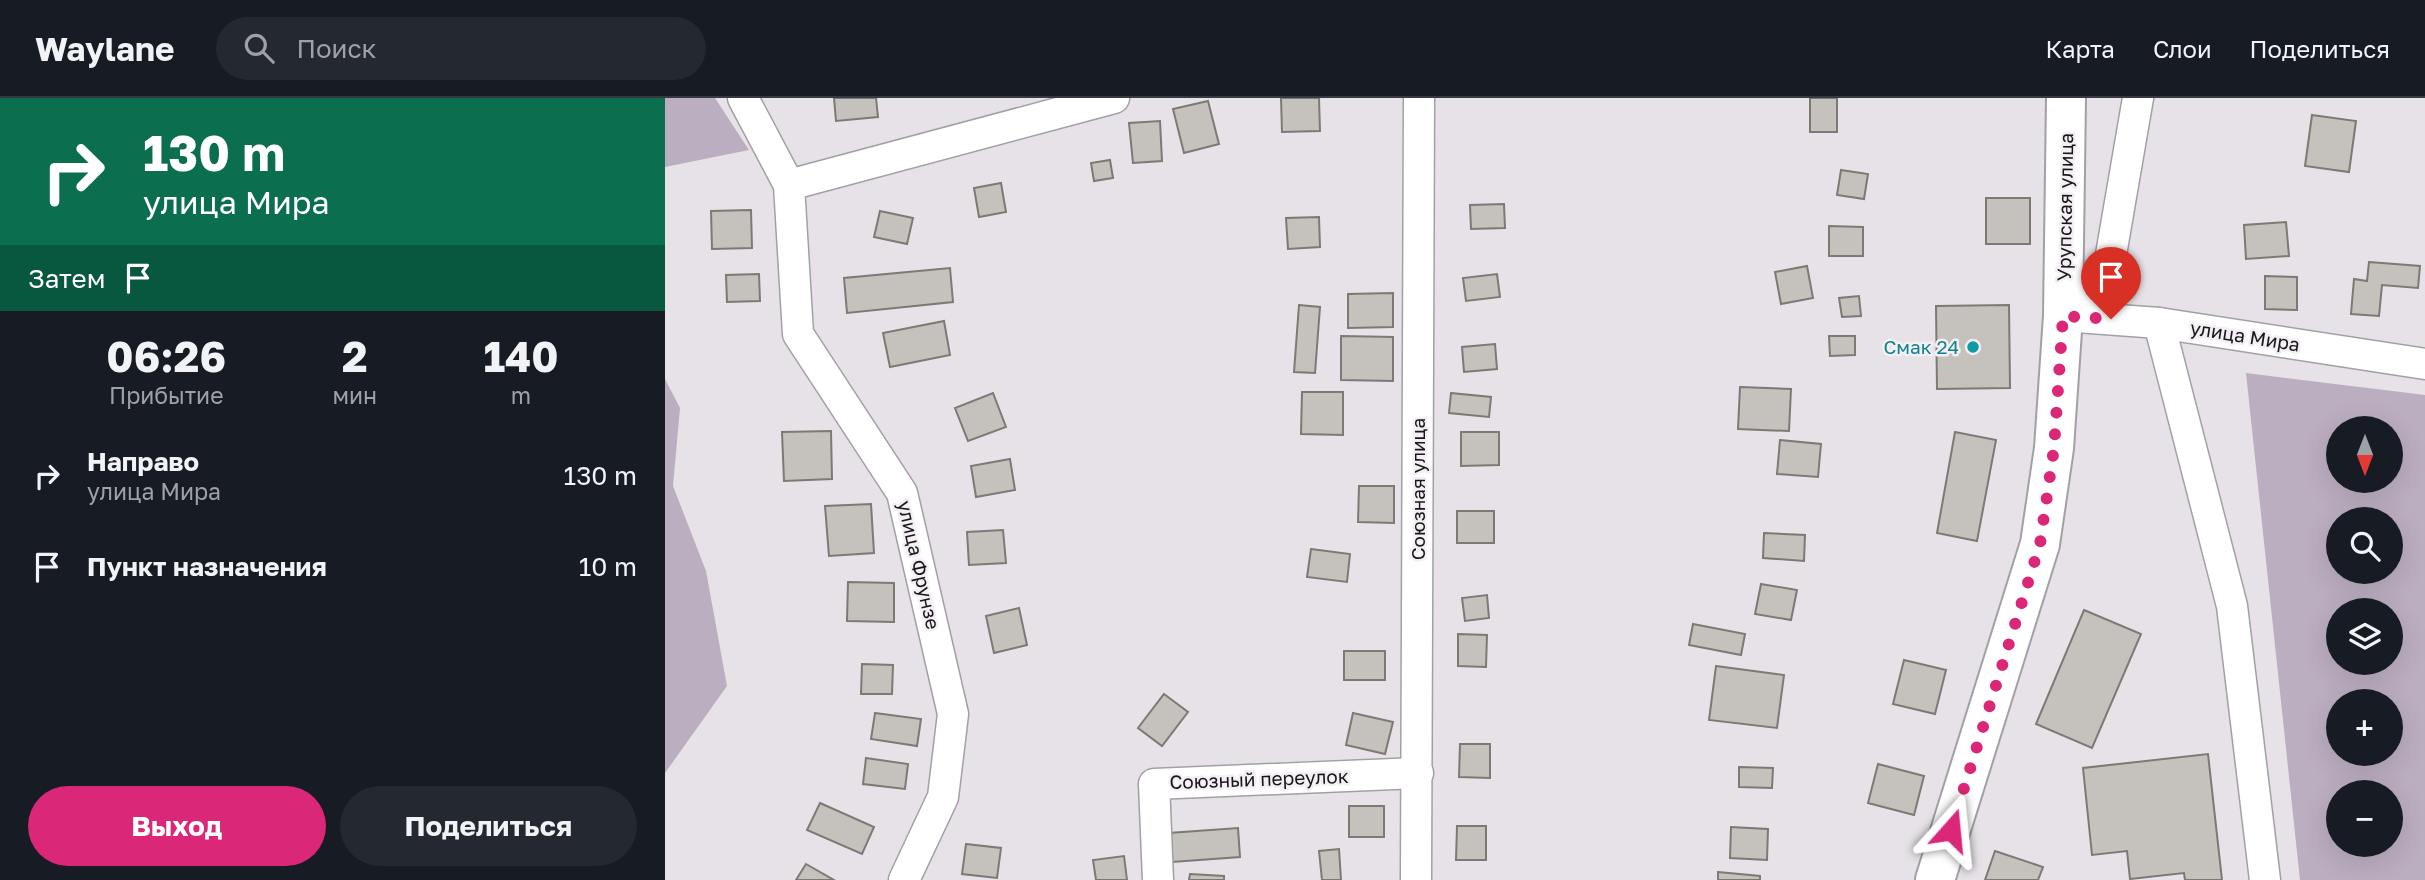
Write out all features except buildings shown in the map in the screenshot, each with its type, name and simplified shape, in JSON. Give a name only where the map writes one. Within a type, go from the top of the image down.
[{"type":"street","name":"улица Фрунзе","points":[[743,98],[789,185],[798,334],[902,493],[953,714],[943,797],[904,880]]},
{"type":"street","points":[[789,185],[1114,98]]},
{"type":"street","name":"Союзная улица","points":[[1416,880],[1419,98]]},
{"type":"street","name":"Урупская улица","points":[[1935,880],[2040,544],[2054,448],[2063,316],[2066,98]]},
{"type":"street","points":[[2063,316],[2108,272],[2138,98]]},
{"type":"street","name":"улица Мира","points":[[2063,316],[2159,323],[2425,364]]},
{"type":"street","points":[[2159,323],[2232,606],[2265,880]]},
{"type":"street","name":"Союзный переулок","points":[[1158,880],[1154,784],[1418,773]]},
{"type":"shaded area","points":[[665,98],[715,98],[749,150],[665,167]]},
{"type":"shaded area","points":[[2246,373],[2425,395],[2425,880],[2300,880]]},
{"type":"shaded area","points":[[665,379],[680,408],[673,486],[706,571],[727,686],[665,773]]},
{"type":"place","name":"Смак 24","points":[[1973,347]]},
{"type":"route","points":[[1951,830],[2040,544],[2054,448],[2063,316],[2111,319]]}]
